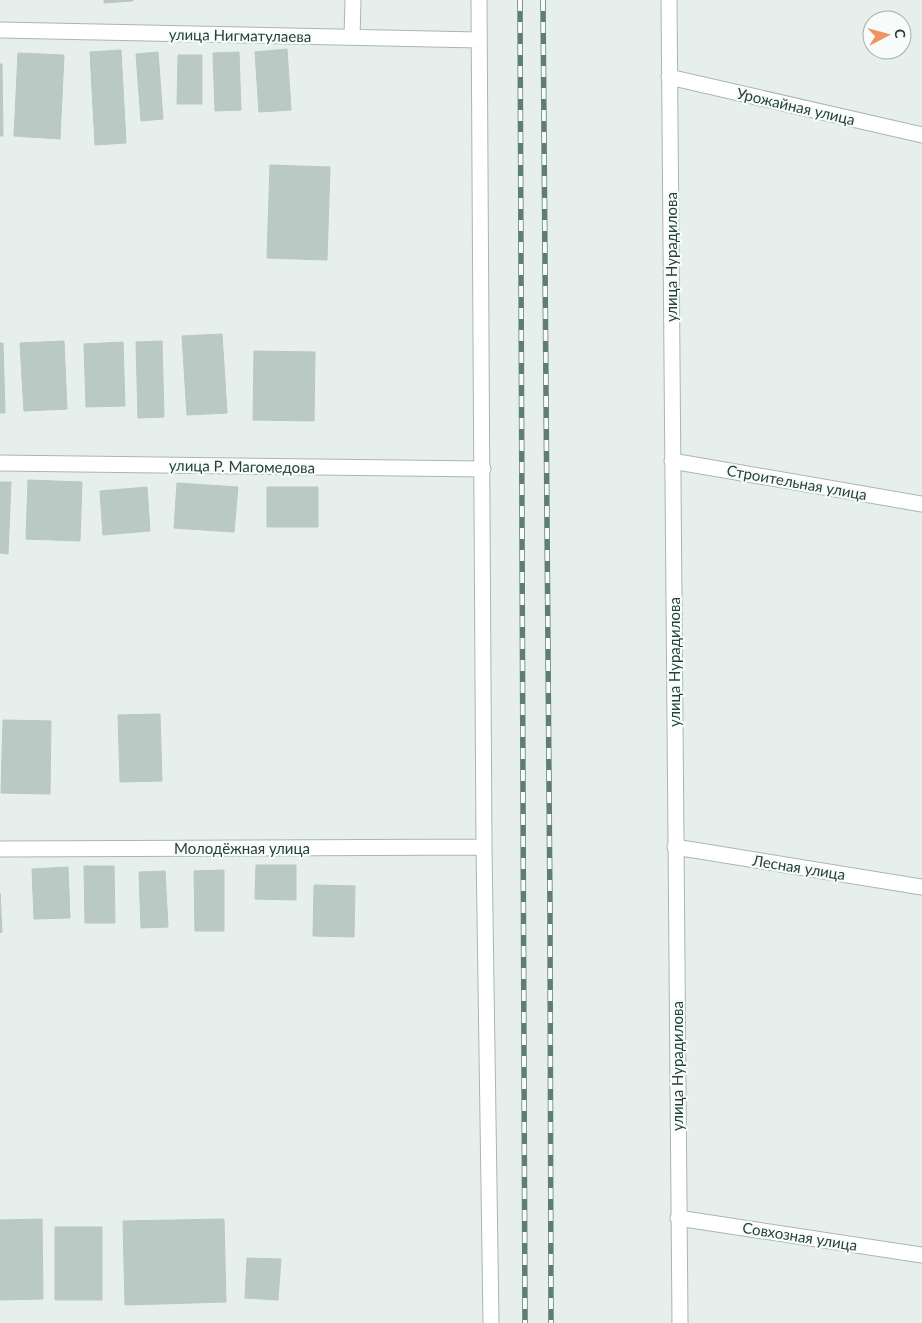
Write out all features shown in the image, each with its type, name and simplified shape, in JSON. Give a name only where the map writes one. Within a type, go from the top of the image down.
[{"type":"street","points":[[352,37],[353,0]]},
{"type":"street","points":[[479,0],[484,846],[491,1323]]},
{"type":"street","name":"улица Нурадилова","points":[[669,0],[680,1323]]},
{"type":"street","name":"улица Нигматулаева","points":[[0,30],[479,40]]},
{"type":"street","name":"Урожайная улица","points":[[669,77],[922,135]]},
{"type":"street","name":"Строительная улица","points":[[672,461],[922,504]]},
{"type":"street","name":"улица Р. Магомедова","points":[[0,463],[483,469]]},
{"type":"street","name":"Молодёжная улица","points":[[0,849],[484,846]]},
{"type":"street","name":"Лесная улица","points":[[675,847],[922,887]]},
{"type":"street","name":"Совхозная улица","points":[[678,1218],[922,1255]]},
{"type":"building","points":[[104,0],[133,0],[133,1],[104,3]]},
{"type":"building","points":[[287,49],[291,110],[259,112],[255,52]]},
{"type":"building","points":[[121,50],[126,143],[95,145],[90,52]]},
{"type":"building","points":[[158,52],[163,119],[141,121],[136,54]]},
{"type":"building","points":[[239,52],[241,110],[215,111],[213,53]]},
{"type":"building","points":[[18,53],[64,55],[60,139],[14,136]]},
{"type":"building","points":[[178,55],[202,55],[202,104],[177,104]]},
{"type":"building","points":[[0,64],[2,64],[3,136],[0,136]]},
{"type":"building","points":[[270,165],[330,167],[327,260],[267,258]]},
{"type":"building","points":[[222,334],[227,413],[187,415],[182,336]]},
{"type":"building","points":[[64,341],[67,409],[24,411],[20,343]]},
{"type":"building","points":[[162,341],[164,417],[138,418],[136,342]]},
{"type":"building","points":[[123,342],[125,406],[86,407],[84,344]]},
{"type":"building","points":[[0,343],[3,343],[5,413],[0,413]]},
{"type":"building","points":[[254,351],[315,352],[314,421],[253,420]]},
{"type":"building","points":[[28,480],[82,482],[80,541],[26,539]]},
{"type":"building","points":[[0,482],[11,482],[8,554],[0,553]]},
{"type":"building","points":[[177,483],[238,487],[234,532],[174,528]]},
{"type":"building","points":[[147,487],[150,531],[103,535],[100,491]]},
{"type":"building","points":[[267,487],[318,487],[318,527],[267,527]]},
{"type":"building","points":[[160,714],[162,781],[120,782],[118,715]]},
{"type":"building","points":[[3,720],[51,721],[50,794],[1,793]]},
{"type":"building","points":[[256,865],[296,865],[296,900],[255,899]]},
{"type":"building","points":[[84,866],[114,866],[115,923],[85,923]]},
{"type":"building","points":[[68,867],[70,918],[34,919],[32,869]]},
{"type":"building","points":[[224,870],[224,931],[195,931],[194,871]]},
{"type":"building","points":[[165,871],[168,927],[141,928],[139,872]]},
{"type":"building","points":[[314,885],[355,886],[354,937],[313,936]]},
{"type":"building","points":[[0,893],[2,932],[0,933]]},
{"type":"building","points":[[42,1219],[43,1299],[0,1300],[0,1220]]},
{"type":"building","points":[[224,1219],[226,1302],[125,1305],[123,1221]]},
{"type":"building","points":[[55,1227],[102,1227],[102,1300],[55,1300]]},
{"type":"building","points":[[247,1258],[281,1259],[278,1300],[245,1298]]},
{"type":"railway","points":[[520,0],[525,1323]]},
{"type":"railway","points":[[543,0],[551,1323]]}]
